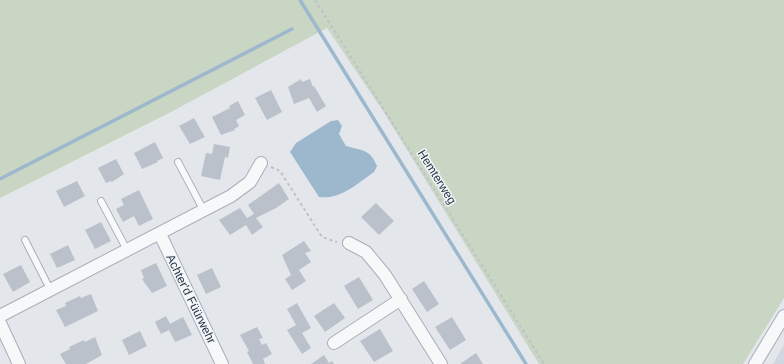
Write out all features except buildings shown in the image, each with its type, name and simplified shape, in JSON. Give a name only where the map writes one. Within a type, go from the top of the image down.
[{"type":"street","points":[[0,316],[51,291],[231,196],[250,182],[261,163]]},
{"type":"street","name":"Achter'd Füürwehr","points":[[160,234],[222,364]]},
{"type":"street","points":[[349,243],[366,252],[385,275],[441,364]]},
{"type":"street","points":[[334,342],[401,299]]},
{"type":"street","points":[[755,364],[784,316]]},
{"type":"street","points":[[0,324],[19,364]]},
{"type":"lane","points":[[178,162],[204,211]]},
{"type":"lane","points":[[101,202],[127,250]]},
{"type":"lane","points":[[25,240],[51,291]]},
{"type":"path","name":"Hemterweg","points":[[315,0],[544,364]]},
{"type":"path","points":[[261,163],[280,171],[322,237],[333,242],[349,243]]},
{"type":"shaded area","points":[[784,344],[784,364],[773,364]]},
{"type":"green space","points":[[0,0],[784,0],[784,298],[743,364],[539,364],[383,111],[327,28],[171,112],[0,198]]},
{"type":"water","points":[[338,120],[342,126],[339,134],[346,146],[369,154],[372,156],[377,166],[374,172],[341,194],[319,197],[290,152],[296,143],[331,121]]},
{"type":"waterway","points":[[300,0],[526,364]]},
{"type":"waterway","points":[[0,179],[292,29]]}]
